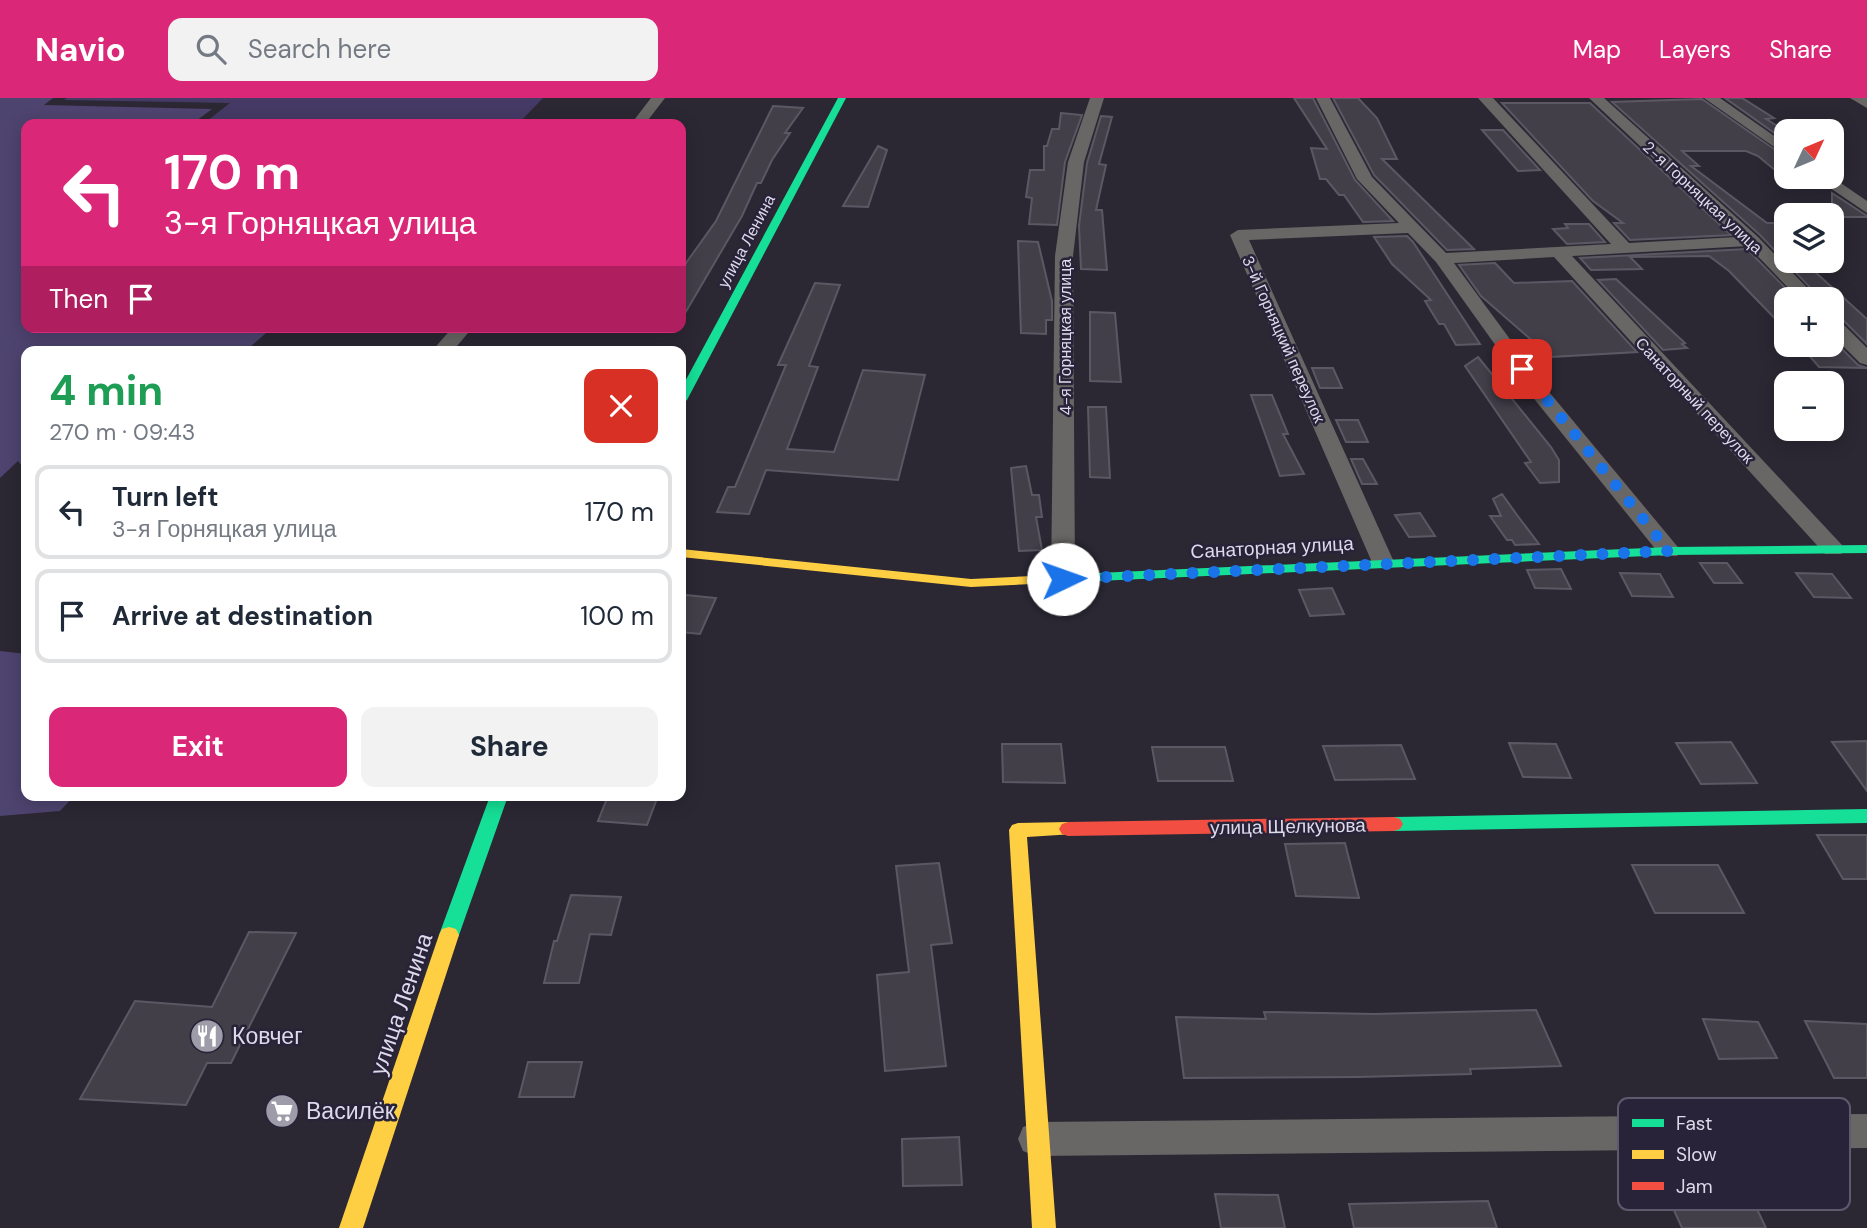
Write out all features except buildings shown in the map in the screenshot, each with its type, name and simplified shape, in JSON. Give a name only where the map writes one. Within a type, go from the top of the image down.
[{"type":"street","points":[[642,119],[658,98]]},
{"type":"street","name":"улица Ленина","points":[[686,391],[842,98]]},
{"type":"street","name":"4-я Горняцкая улица","points":[[1063,579],[1065,256],[1076,162],[1097,98]]},
{"type":"street","points":[[1323,98],[1365,179],[1442,258],[1538,391],[1669,551]]},
{"type":"street","points":[[1485,98],[1624,247]]},
{"type":"street","name":"2-я Горняцкая улица","points":[[1595,98],[1752,241],[1797,287]]},
{"type":"street","points":[[1711,98],[1774,143]]},
{"type":"street","points":[[1857,98],[1867,104]]},
{"type":"street","points":[[1839,189],[1867,208]]},
{"type":"street","name":"3-й Горняцкий переулок","points":[[1382,562],[1238,235],[1411,228]]},
{"type":"street","points":[[1442,258],[1752,241]]},
{"type":"street","name":"Санаторный переулок","points":[[1557,250],[1833,549]]},
{"type":"street","points":[[447,346],[458,333]]},
{"type":"street","points":[[1844,336],[1867,359]]},
{"type":"street","name":"Санаторная улица","points":[[686,554],[971,583],[1382,562],[1669,551],[1867,549]]},
{"type":"street","name":"улица Ленина","points":[[351,1228],[420,1017],[497,801]]},
{"type":"street","name":"улица Щелкунова","points":[[1044,1228],[1036,1139],[1018,830],[1867,816]]},
{"type":"street","points":[[1036,1139],[1618,1133]]},
{"type":"shaded area","points":[[0,98],[53,98],[44,105],[212,109],[199,119],[21,119],[21,333],[266,333],[251,346],[21,346],[21,465],[18,461],[0,478]]},
{"type":"shaded area","points":[[543,98],[523,119],[209,119],[230,103],[64,100]]},
{"type":"shaded area","points":[[0,651],[21,653],[21,801],[69,801],[60,811],[0,816]]},
{"type":"traffic: fast","points":[[686,391],[842,98]]},
{"type":"traffic: fast","points":[[1032,580],[1669,551],[1867,549]]},
{"type":"traffic: fast","points":[[449,935],[497,801]]},
{"type":"traffic: fast","points":[[1394,824],[1867,816]]},
{"type":"traffic: slow","points":[[686,554],[971,583],[1032,580]]},
{"type":"traffic: slow","points":[[1044,1228],[1018,830],[1068,829]]},
{"type":"traffic: slow","points":[[351,1228],[449,935]]},
{"type":"traffic: jam","points":[[1068,829],[1394,824]]},
{"type":"place","name":"Ковчег","points":[[207,1036]]},
{"type":"place","name":"Василёк","points":[[282,1111]]},
{"type":"route","points":[[1063,579],[1382,562],[1669,551],[1522,369]]}]
